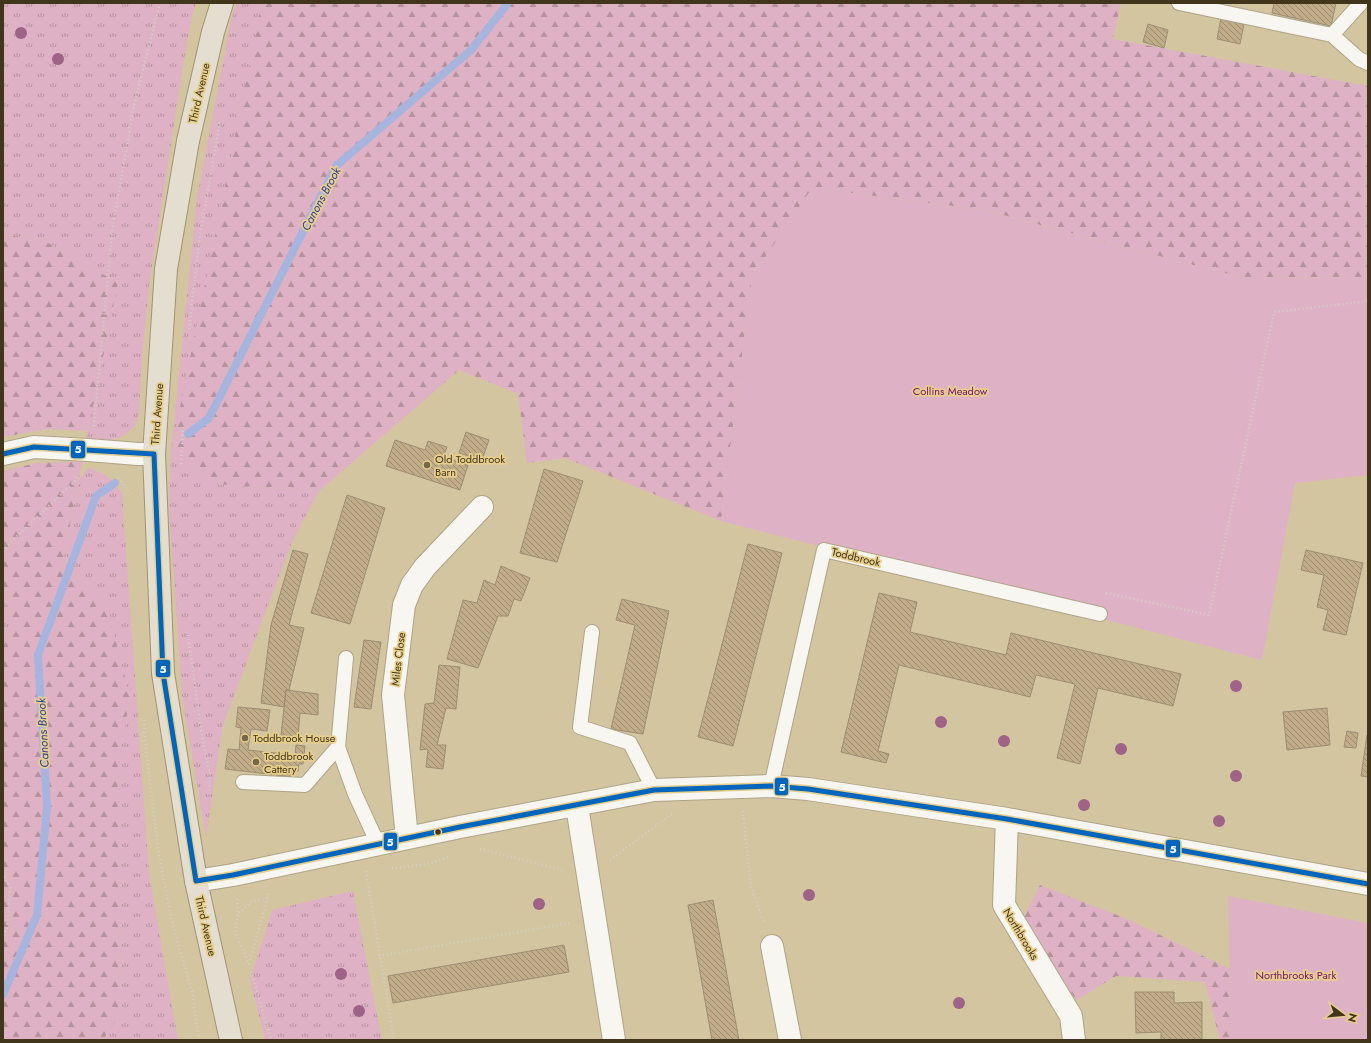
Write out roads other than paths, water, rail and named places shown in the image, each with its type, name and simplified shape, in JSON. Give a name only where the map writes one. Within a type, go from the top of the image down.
[{"type":"main road","name":"Third Avenue","points":[[222,3],[213,32],[188,141],[166,269],[154,454],[163,673],[196,881],[231,1040]]},
{"type":"street","points":[[3,454],[34,447],[154,454]]},
{"type":"street","name":"Miles Close","points":[[407,838],[393,695],[404,605],[412,585],[425,566],[482,507]]},
{"type":"street","points":[[196,881],[233,875],[460,827],[654,790],[771,786],[808,789],[1007,819],[1368,884]]},
{"type":"street","points":[[576,806],[614,1040]]},
{"type":"street","name":"Northbrooks","points":[[1007,819],[1004,905],[1071,1016],[1074,1040]]},
{"type":"street","points":[[772,946],[790,1040]]},
{"type":"lane","points":[[1332,35],[1361,3]]},
{"type":"lane","points":[[1364,3],[1368,4]]},
{"type":"lane","points":[[1179,4],[1332,35],[1359,59],[1368,63]]},
{"type":"lane","name":"Toddbrook","points":[[771,786],[824,550],[1100,614]]},
{"type":"lane","points":[[592,632],[580,727],[630,743],[654,790]]},
{"type":"lane","points":[[346,658],[338,747],[355,794],[378,844]]},
{"type":"lane","points":[[243,782],[304,785],[338,747]]},
{"type":"waterway","name":"Canons Brook","points":[[188,434],[209,418],[336,166],[471,50],[508,3]]},
{"type":"waterway","name":"Canons Brook","points":[[3,995],[37,915],[47,807],[38,655],[96,496],[115,483]]},
{"type":"place","name":"Old Toddbrook Barn","points":[[427,465]]},
{"type":"place","name":"Toddbrook House","points":[[245,738]]},
{"type":"place","name":"Toddbrook Cattery","points":[[256,762]]},
{"type":"park label","name":"Collins Meadow","points":[[950,391]]},
{"type":"park label","name":"Northbrooks Park","points":[[1296,975]]}]
